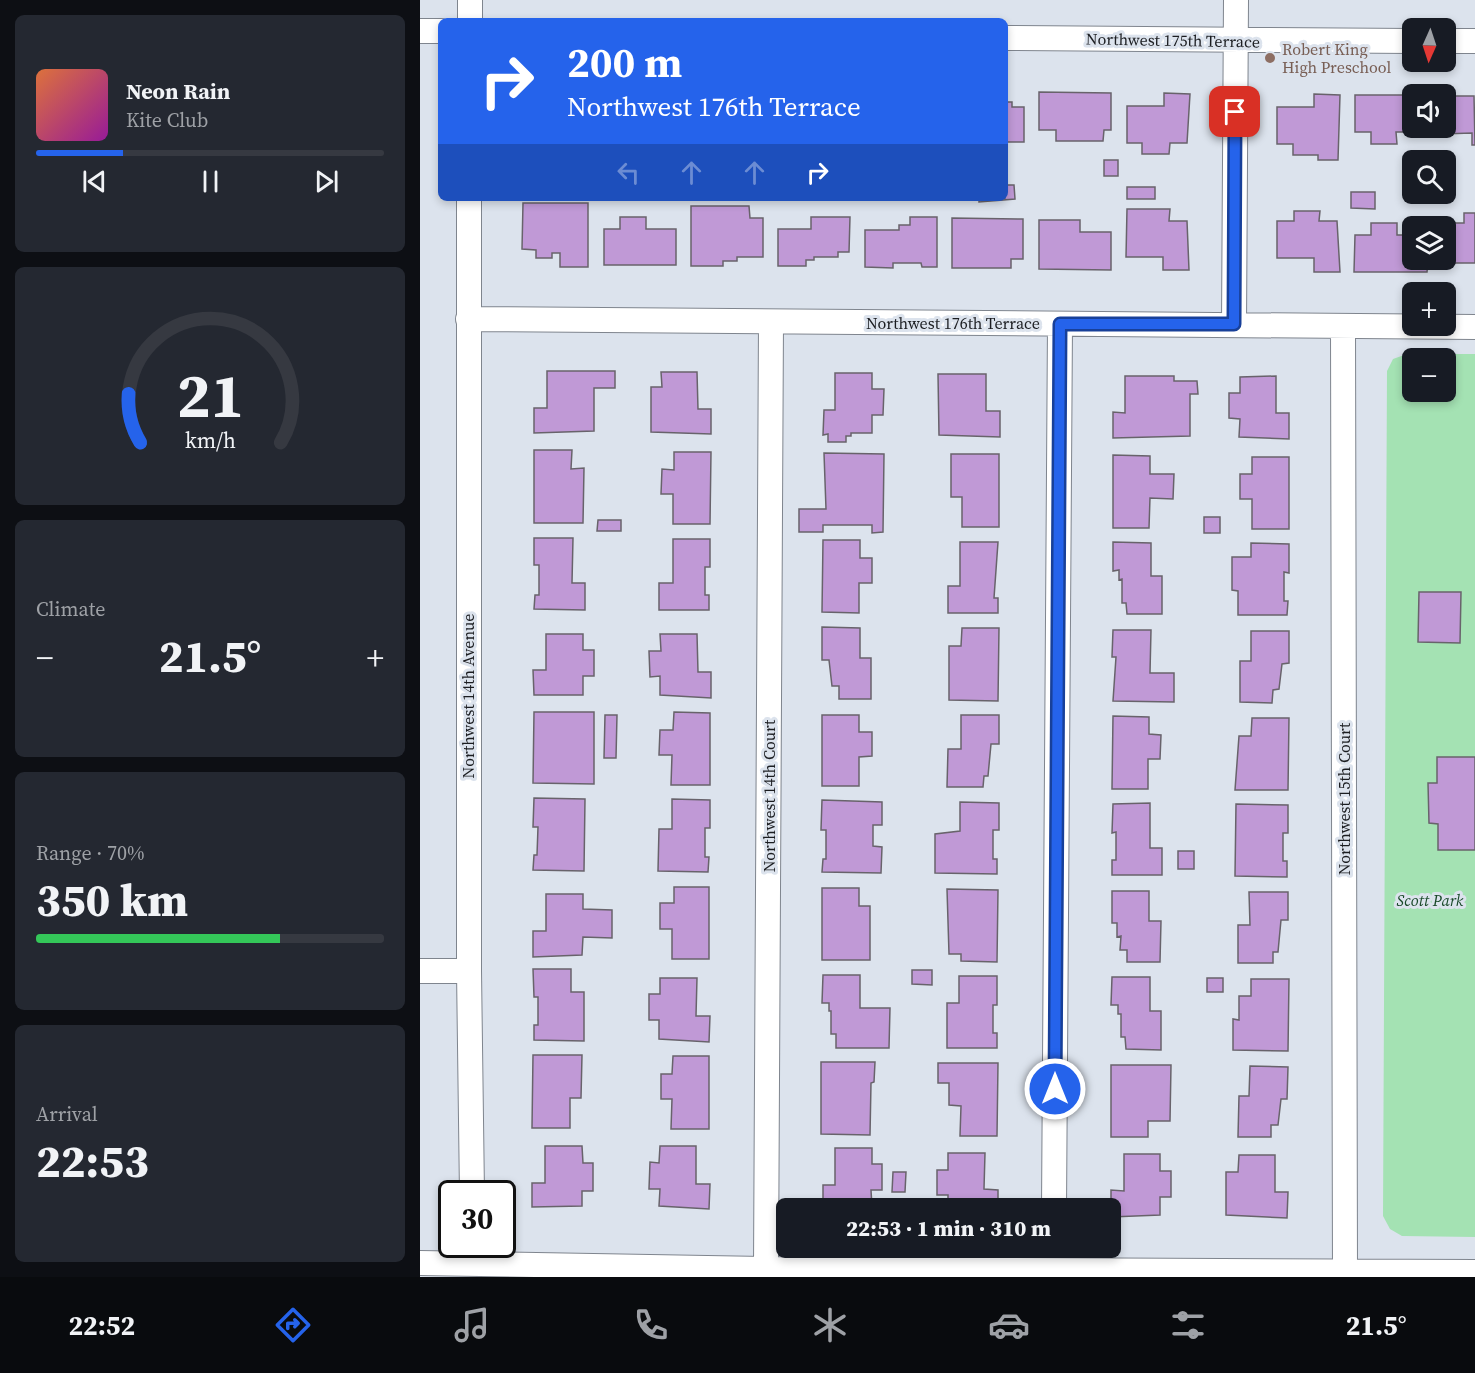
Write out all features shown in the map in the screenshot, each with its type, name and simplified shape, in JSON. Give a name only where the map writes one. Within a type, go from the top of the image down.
[{"type":"street","points":[[470,0],[470,18]]},
{"type":"street","points":[[1234,324],[1236,0]]},
{"type":"street","points":[[420,31],[438,31]]},
{"type":"street","name":"Northwest 175th Terrace","points":[[1008,38],[1402,41]]},
{"type":"street","points":[[1456,41],[1475,41]]},
{"type":"street","name":"Northwest 14th Avenue","points":[[469,201],[469,971],[472,1180]]},
{"type":"street","name":"Northwest 176th Terrace","points":[[468,319],[1475,327]]},
{"type":"street","name":"Northwest 14th Court","points":[[766,1269],[771,322]]},
{"type":"street","points":[[1054,1198],[1060,324]]},
{"type":"street","name":"Northwest 15th Court","points":[[1342,326],[1345,1272]]},
{"type":"street","points":[[420,970],[469,971]]},
{"type":"street","points":[[420,1263],[473,1262],[766,1269],[1054,1259],[1233,1274],[1475,1272]]},
{"type":"green space","name":"Scott Park","points":[[1456,354],[1475,354],[1475,1237],[1402,1236],[1390,1229],[1383,1216],[1387,371],[1393,359],[1402,356],[1402,402],[1456,402]]},
{"type":"building","points":[[1039,92],[1111,93],[1111,130],[1104,130],[1103,141],[1056,141],[1056,130],[1039,130]]},
{"type":"building","points":[[1164,93],[1190,94],[1187,143],[1170,143],[1169,154],[1142,154],[1142,143],[1127,143],[1127,106],[1164,106]]},
{"type":"building","points":[[1314,94],[1340,95],[1338,160],[1318,160],[1318,155],[1293,155],[1293,144],[1277,144],[1277,107],[1314,107]]},
{"type":"building","points":[[1355,95],[1402,95],[1402,132],[1396,132],[1397,144],[1371,144],[1371,132],[1355,132]]},
{"type":"building","points":[[1456,96],[1474,96],[1475,145],[1472,145],[1472,133],[1456,134]]},
{"type":"building","points":[[1008,102],[1012,102],[1012,107],[1024,107],[1024,142],[1008,142]]},
{"type":"building","points":[[1104,160],[1118,160],[1118,176],[1104,176]]},
{"type":"building","points":[[1008,185],[1014,185],[1015,199],[1008,200]]},
{"type":"building","points":[[1127,187],[1155,187],[1155,199],[1127,199]]},
{"type":"building","points":[[1351,192],[1375,192],[1375,209],[1351,208]]},
{"type":"building","points":[[523,203],[588,203],[588,267],[560,267],[560,253],[552,253],[552,258],[536,258],[536,250],[522,249]]},
{"type":"building","points":[[691,206],[749,206],[750,218],[763,218],[763,257],[737,257],[737,261],[723,261],[723,266],[691,266]]},
{"type":"building","points":[[1127,209],[1170,209],[1169,221],[1187,221],[1189,270],[1163,270],[1163,257],[1126,257]]},
{"type":"building","points":[[1294,211],[1320,211],[1319,221],[1337,221],[1340,272],[1314,272],[1314,258],[1277,258],[1277,221],[1294,221]]},
{"type":"building","points":[[1464,213],[1475,213],[1475,263],[1456,263],[1456,223],[1464,223]]},
{"type":"building","points":[[620,217],[646,217],[646,229],[676,229],[676,265],[604,265],[604,229],[620,229]]},
{"type":"building","points":[[811,217],[850,217],[849,252],[838,252],[838,257],[814,257],[814,260],[806,260],[806,266],[778,266],[778,229],[811,229]]},
{"type":"building","points":[[910,217],[937,217],[937,267],[922,267],[921,263],[893,263],[893,268],[865,267],[865,230],[899,230],[899,225],[910,225]]},
{"type":"building","points":[[952,218],[1023,219],[1023,259],[1011,259],[1011,268],[952,268]]},
{"type":"building","points":[[1039,220],[1080,220],[1080,232],[1111,232],[1111,270],[1039,269]]},
{"type":"building","points":[[1371,223],[1397,223],[1397,235],[1402,235],[1402,270],[1427,270],[1427,272],[1354,272],[1355,235],[1371,235]]},
{"type":"building","points":[[547,371],[615,371],[615,388],[594,388],[594,431],[534,433],[534,408],[547,408]]},
{"type":"building","points":[[661,372],[697,372],[698,409],[711,409],[711,434],[651,432],[651,387],[662,387]]},
{"type":"building","points":[[835,373],[872,373],[872,389],[884,389],[883,415],[872,415],[872,433],[851,433],[851,436],[846,436],[846,442],[828,442],[828,434],[823,435],[824,410],[835,410]]},
{"type":"building","points":[[938,374],[986,374],[986,411],[1000,411],[1000,437],[939,435]]},
{"type":"building","points":[[1125,376],[1174,376],[1174,381],[1197,381],[1198,394],[1190,394],[1190,436],[1113,438],[1113,412],[1125,413]]},
{"type":"building","points":[[1276,376],[1276,413],[1289,413],[1289,439],[1239,437],[1240,419],[1229,418],[1229,393],[1240,393],[1240,377]]},
{"type":"building","points":[[534,450],[572,450],[571,469],[584,468],[583,523],[534,523]]},
{"type":"building","points":[[674,452],[711,452],[710,524],[673,524],[673,494],[661,494],[662,469],[674,470]]},
{"type":"building","points":[[824,453],[884,454],[883,532],[872,533],[872,525],[823,525],[823,532],[799,532],[799,509],[826,509]]},
{"type":"building","points":[[951,454],[999,454],[999,527],[962,527],[962,497],[951,497]]},
{"type":"building","points":[[1113,455],[1150,456],[1150,474],[1174,474],[1173,499],[1150,498],[1149,528],[1113,528]]},
{"type":"building","points":[[1252,457],[1289,457],[1289,529],[1252,529],[1252,499],[1240,499],[1240,474],[1252,474]]},
{"type":"building","points":[[1204,517],[1220,517],[1220,533],[1204,533]]},
{"type":"building","points":[[598,520],[621,520],[621,531],[597,531]]},
{"type":"building","points":[[534,538],[573,538],[572,583],[585,583],[585,610],[534,609],[535,595],[539,595],[539,565],[534,565]]},
{"type":"building","points":[[673,539],[710,539],[710,567],[705,567],[705,595],[709,595],[709,610],[659,610],[659,583],[673,583]]},
{"type":"building","points":[[823,540],[860,540],[860,558],[872,558],[872,583],[859,583],[859,613],[822,612]]},
{"type":"building","points":[[960,542],[998,542],[994,598],[998,598],[998,613],[948,613],[948,586],[960,586]]},
{"type":"building","points":[[1113,542],[1151,543],[1151,576],[1162,576],[1162,614],[1127,614],[1126,603],[1122,603],[1122,579],[1119,580],[1119,570],[1113,571]]},
{"type":"building","points":[[1251,543],[1289,544],[1289,573],[1284,572],[1284,601],[1288,601],[1287,615],[1238,615],[1238,591],[1232,590],[1232,557],[1251,557]]},
{"type":"building","points":[[1419,592],[1461,592],[1460,643],[1418,642]]},
{"type":"building","points":[[822,627],[860,628],[860,658],[871,658],[871,699],[839,699],[839,686],[832,686],[829,660],[822,660]]},
{"type":"building","points":[[962,628],[999,628],[998,701],[949,700],[949,646],[961,646]]},
{"type":"building","points":[[1113,630],[1151,630],[1150,673],[1174,673],[1174,702],[1113,701],[1116,657],[1112,657]]},
{"type":"building","points":[[1251,631],[1289,631],[1289,663],[1282,664],[1279,689],[1273,690],[1272,703],[1240,702],[1240,661],[1251,661]]},
{"type":"building","points":[[546,634],[583,634],[583,650],[594,650],[594,676],[583,676],[583,695],[534,695],[533,670],[546,670]]},
{"type":"building","points":[[660,634],[697,634],[698,672],[711,672],[711,698],[660,695],[660,676],[650,677],[649,651],[661,651]]},
{"type":"building","points":[[534,712],[594,712],[594,784],[533,783]]},
{"type":"building","points":[[674,712],[710,713],[710,785],[671,785],[672,755],[659,755],[660,730],[673,730]]},
{"type":"building","points":[[605,715],[617,715],[616,758],[604,758]]},
{"type":"building","points":[[822,715],[859,715],[859,732],[872,732],[872,756],[859,757],[859,786],[822,786]]},
{"type":"building","points":[[961,715],[999,715],[999,744],[991,744],[988,776],[984,776],[983,787],[947,787],[948,749],[961,749]]},
{"type":"building","points":[[1113,716],[1149,717],[1149,734],[1161,735],[1160,759],[1148,759],[1148,789],[1112,789]]},
{"type":"building","points":[[1252,718],[1289,718],[1288,790],[1235,790],[1239,736],[1251,736]]},
{"type":"building","points":[[1437,757],[1475,757],[1475,850],[1438,850],[1438,824],[1429,823],[1428,783],[1437,783]]},
{"type":"building","points":[[534,798],[585,799],[584,871],[533,870],[534,855],[537,855],[538,827],[533,827]]},
{"type":"building","points":[[672,799],[710,800],[710,828],[705,828],[705,857],[709,857],[708,872],[658,871],[659,829],[672,829]]},
{"type":"building","points":[[822,800],[882,802],[882,825],[873,825],[873,846],[882,847],[881,873],[822,872],[823,859],[826,859],[826,830],[821,830]]},
{"type":"building","points":[[960,802],[999,803],[999,830],[993,830],[993,859],[997,859],[997,874],[935,873],[935,834],[960,831]]},
{"type":"building","points":[[1150,803],[1150,848],[1162,848],[1162,875],[1112,875],[1112,860],[1116,860],[1116,832],[1112,833],[1113,804]]},
{"type":"building","points":[[1236,804],[1288,805],[1288,833],[1283,833],[1283,861],[1287,861],[1287,877],[1235,876]]},
{"type":"building","points":[[1178,851],[1194,851],[1194,869],[1178,869]]},
{"type":"building","points":[[674,887],[709,887],[709,959],[672,959],[672,929],[660,929],[660,903],[674,903]]},
{"type":"building","points":[[822,888],[859,888],[859,906],[870,906],[870,960],[822,960]]},
{"type":"building","points":[[947,889],[998,890],[997,962],[961,961],[961,954],[949,954]]},
{"type":"building","points":[[1112,891],[1149,891],[1149,921],[1161,921],[1160,962],[1127,962],[1127,950],[1120,950],[1121,936],[1117,937],[1117,923],[1112,923]]},
{"type":"building","points":[[1249,892],[1288,892],[1288,920],[1281,920],[1278,952],[1273,952],[1273,963],[1238,963],[1238,925],[1250,925]]},
{"type":"building","points":[[546,894],[583,894],[583,909],[612,910],[612,938],[583,937],[582,955],[533,957],[533,931],[546,931]]},
{"type":"building","points":[[533,969],[571,969],[571,992],[584,992],[584,1041],[534,1040],[534,1025],[538,1025],[538,997],[534,997]]},
{"type":"building","points":[[912,970],[932,970],[932,985],[912,984]]},
{"type":"building","points":[[823,975],[860,975],[860,1008],[890,1008],[889,1048],[836,1048],[836,1034],[831,1034],[829,1003],[822,1003]]},
{"type":"building","points":[[959,976],[997,976],[997,1005],[993,1005],[993,1033],[997,1033],[997,1048],[947,1048],[947,1003],[959,1003]]},
{"type":"building","points":[[1112,977],[1150,977],[1150,1011],[1161,1011],[1161,1050],[1126,1049],[1125,1037],[1121,1037],[1121,1014],[1118,1014],[1118,1005],[1111,1005]]},
{"type":"building","points":[[660,978],[697,978],[696,1016],[710,1016],[709,1042],[659,1039],[659,1020],[649,1020],[649,994],[660,994]]},
{"type":"building","points":[[1207,978],[1223,978],[1223,992],[1207,992]]},
{"type":"building","points":[[1251,979],[1289,979],[1288,1051],[1233,1050],[1233,1019],[1239,1020],[1239,996],[1251,996]]},
{"type":"building","points":[[533,1055],[582,1055],[581,1098],[570,1098],[570,1128],[532,1128]]},
{"type":"building","points":[[673,1056],[709,1056],[709,1129],[671,1129],[672,1099],[661,1099],[661,1074],[672,1074]]},
{"type":"building","points":[[821,1062],[875,1062],[874,1082],[871,1083],[870,1135],[821,1134]]},
{"type":"building","points":[[938,1063],[998,1063],[997,1136],[960,1136],[961,1106],[949,1105],[949,1083],[938,1083]]},
{"type":"building","points":[[1111,1065],[1171,1065],[1170,1121],[1148,1121],[1148,1137],[1111,1137]]},
{"type":"building","points":[[1250,1066],[1288,1067],[1287,1099],[1281,1099],[1278,1125],[1271,1125],[1271,1137],[1238,1137],[1239,1096],[1249,1096]]},
{"type":"building","points":[[545,1146],[582,1146],[583,1163],[593,1163],[593,1191],[582,1191],[582,1206],[532,1207],[532,1183],[545,1183]]},
{"type":"building","points":[[660,1146],[696,1146],[696,1184],[710,1184],[709,1209],[659,1206],[660,1189],[649,1189],[650,1162],[659,1163]]},
{"type":"building","points":[[835,1148],[872,1148],[872,1164],[882,1164],[882,1190],[871,1190],[871,1198],[823,1198],[823,1185],[835,1185]]},
{"type":"building","points":[[948,1153],[985,1153],[984,1189],[998,1190],[998,1198],[948,1198],[948,1195],[937,1195],[937,1170],[948,1170]]},
{"type":"building","points":[[1124,1154],[1160,1154],[1160,1171],[1171,1171],[1171,1197],[1160,1197],[1160,1215],[1121,1217],[1121,1198],[1111,1198],[1111,1190],[1124,1191]]},
{"type":"building","points":[[1239,1155],[1275,1155],[1275,1192],[1288,1192],[1287,1218],[1226,1215],[1226,1172],[1238,1172]]},
{"type":"building","points":[[893,1172],[906,1172],[905,1192],[892,1192]]},
{"type":"place","name":"Robert King High Preschool","points":[[1270,58]]},
{"type":"route","points":[[1055,1089],[1060,324],[1234,324],[1235,112]]}]
